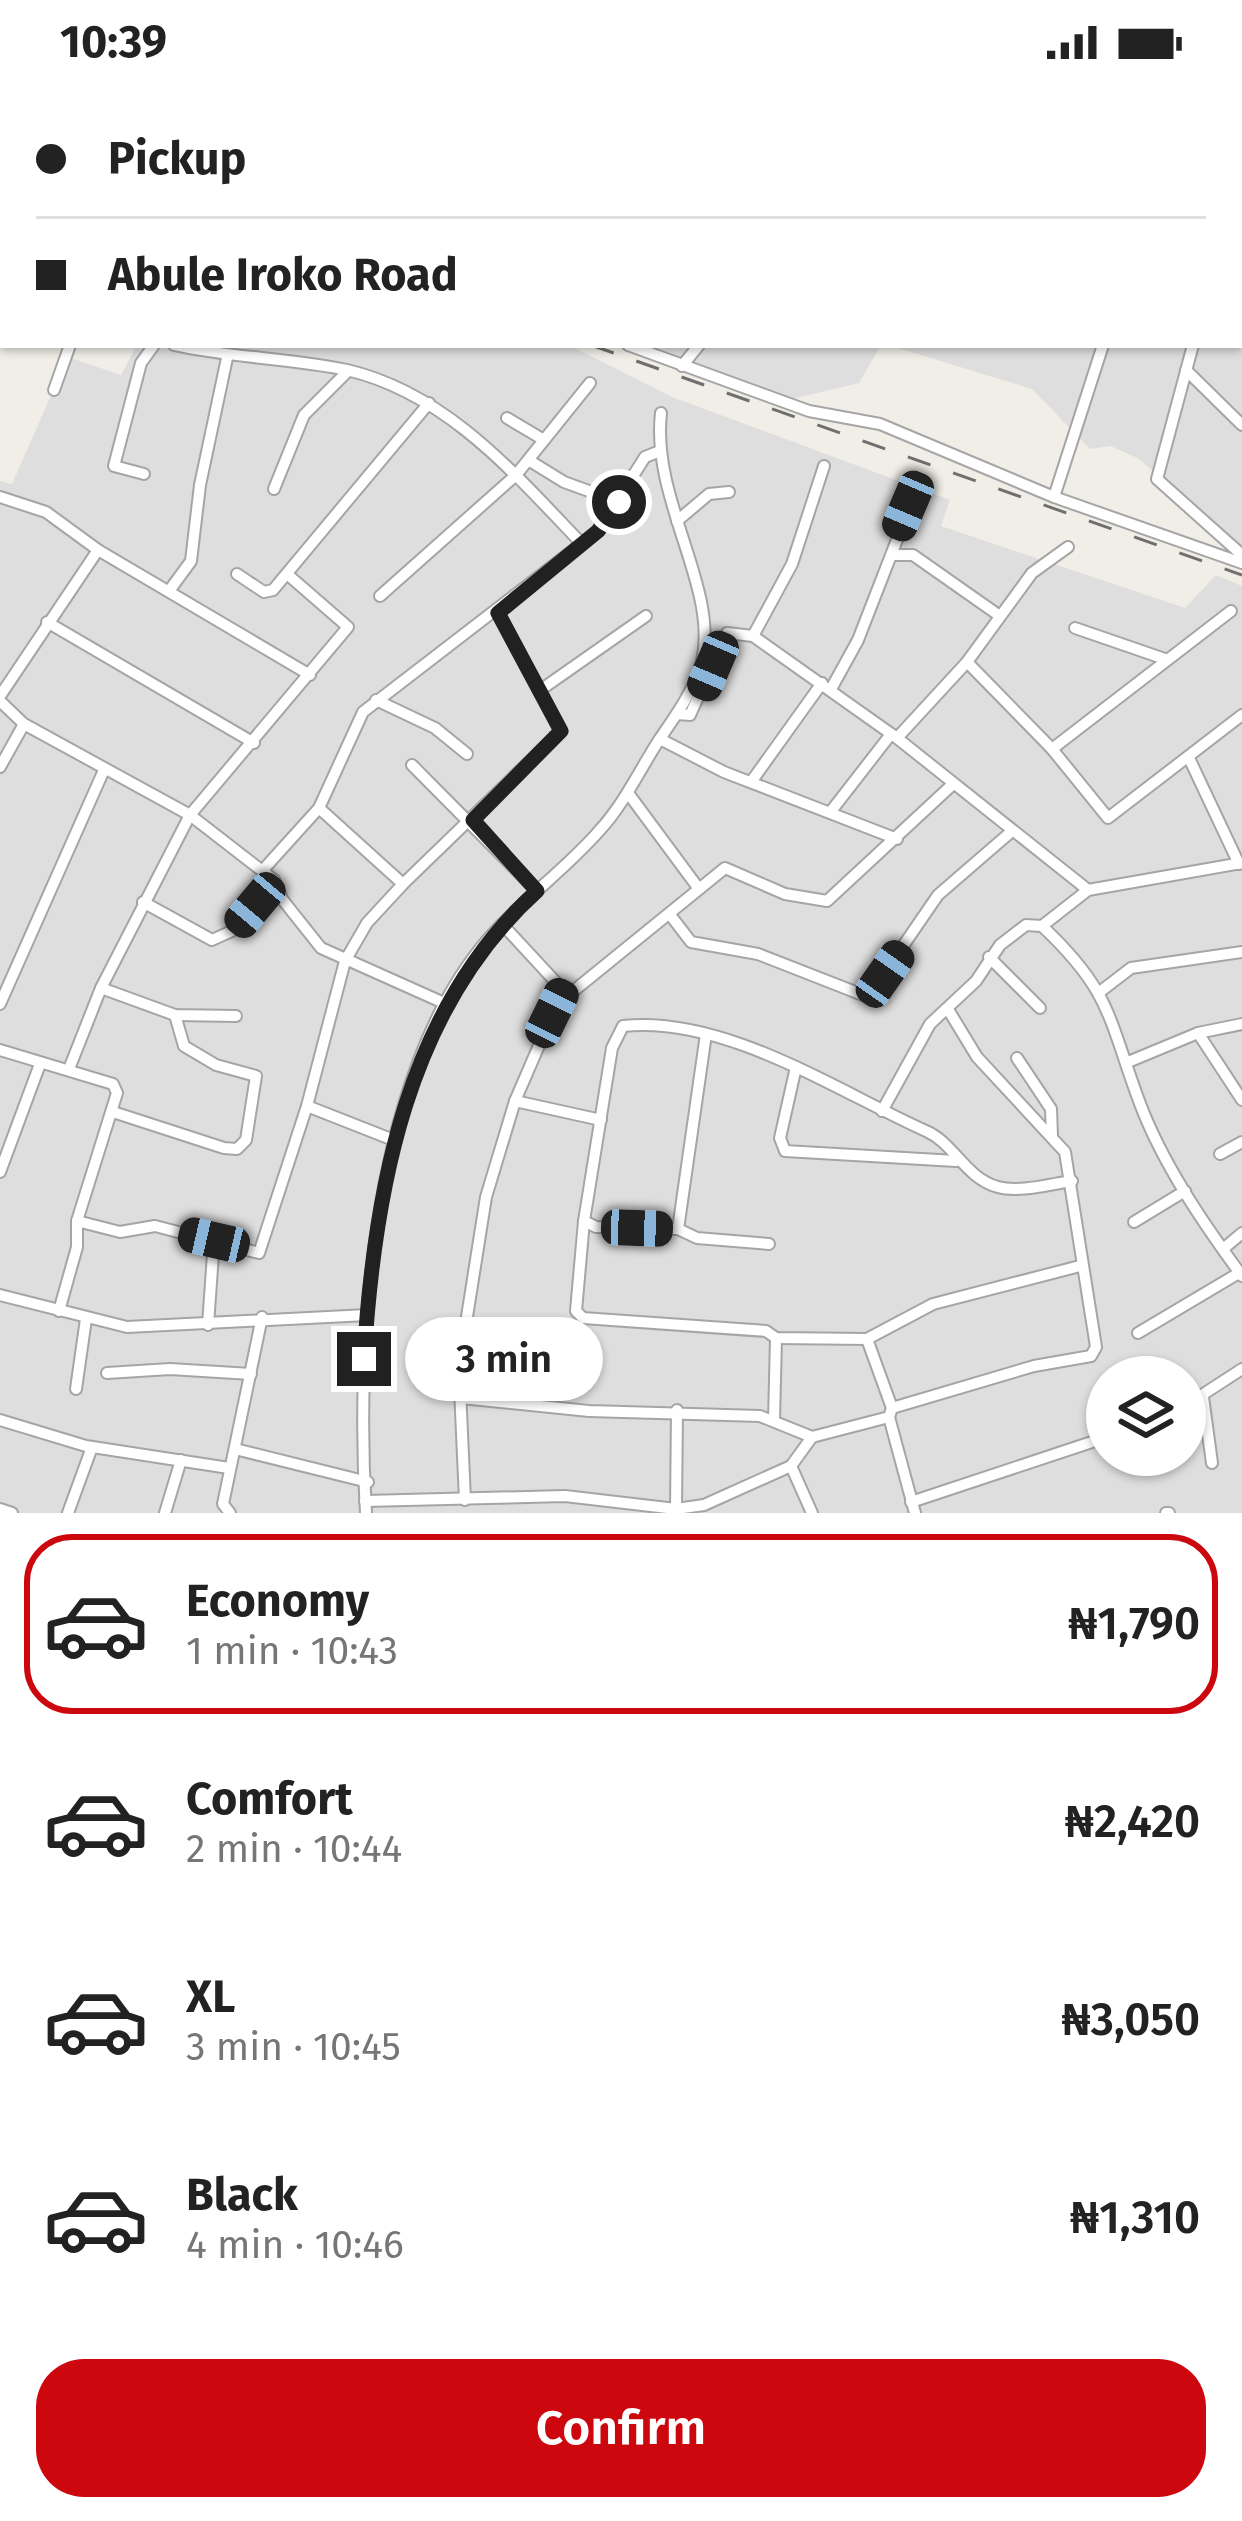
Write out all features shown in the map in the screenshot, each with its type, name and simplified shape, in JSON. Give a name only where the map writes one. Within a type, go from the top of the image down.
[{"type":"street","points":[[54,390],[69,348]]},
{"type":"street","points":[[144,474],[114,466],[141,363],[152,348]]},
{"type":"street","points":[[186,348],[227,358],[348,370],[429,404],[516,475],[581,543]]},
{"type":"street","points":[[636,348],[809,412],[880,424],[1054,497],[1242,559]]},
{"type":"street","points":[[682,366],[697,348]]},
{"type":"street","points":[[1054,497],[1102,348]]},
{"type":"street","points":[[1192,348],[1157,479],[1242,559]]},
{"type":"street","points":[[169,591],[191,561],[200,485],[227,358]]},
{"type":"street","points":[[274,489],[304,416],[348,370]]},
{"type":"street","points":[[1186,370],[1242,425]]},
{"type":"street","points":[[380,596],[516,475],[590,383]]},
{"type":"street","points":[[237,574],[269,593],[429,404]]},
{"type":"street","points":[[661,413],[666,495],[704,625],[702,661],[677,714],[628,793],[596,835],[502,924],[444,1003],[396,1141],[377,1225],[362,1403],[366,1507],[464,1499],[486,1507],[565,1496],[596,1507],[673,1511],[704,1505],[791,1466],[812,1437],[1034,1366],[1091,1356],[1096,1347],[1065,1153],[976,1057],[949,1011]]},
{"type":"street","points":[[506,418],[544,440]]},
{"type":"street","points":[[262,871],[319,808],[354,728],[376,700],[498,613],[581,543],[619,502],[645,457],[660,452]]},
{"type":"street","points":[[530,460],[565,482],[619,502]]},
{"type":"street","points":[[753,636],[792,564],[824,466]]},
{"type":"street","points":[[677,521],[709,494],[729,492]]},
{"type":"street","points":[[751,782],[826,686],[894,555],[893,540],[914,496]]},
{"type":"street","points":[[0,497],[46,512],[98,550],[310,675]]},
{"type":"street","points":[[832,810],[894,736],[967,662],[997,614],[1032,573],[1069,547]]},
{"type":"street","points":[[98,550],[0,699],[24,724],[190,814],[274,880],[311,937],[345,961],[444,1003]]},
{"type":"street","points":[[894,555],[913,555],[997,614]]},
{"type":"street","points":[[69,1069],[101,988],[190,814],[348,626],[287,574]]},
{"type":"street","points":[[1052,749],[1232,611]]},
{"type":"street","points":[[77,1221],[120,1232],[154,1226],[259,1253],[307,1106],[345,961],[367,923],[558,737],[560,726],[498,613]]},
{"type":"street","points":[[539,691],[646,616]]},
{"type":"street","points":[[47,622],[254,743]]},
{"type":"street","points":[[1075,628],[1165,659]]},
{"type":"street","points":[[677,714],[690,715],[728,633],[753,636],[894,736],[1088,890]]},
{"type":"street","points":[[967,662],[1052,749],[1108,818],[1242,715]]},
{"type":"street","points":[[376,700],[435,728],[466,754]]},
{"type":"street","points":[[0,767],[24,724]]},
{"type":"street","points":[[660,740],[814,809],[832,810],[897,839]]},
{"type":"street","points":[[882,1111],[930,1024],[949,1011],[989,957],[1026,925],[1042,926],[1088,890],[1241,864],[1189,758]]},
{"type":"street","points":[[412,765],[473,820],[537,891]]},
{"type":"street","points":[[0,1004],[104,770]]},
{"type":"street","points":[[502,924],[566,995],[729,867],[785,894],[821,903],[952,785]]},
{"type":"street","points":[[628,793],[699,889]]},
{"type":"street","points":[[319,808],[403,884]]},
{"type":"street","points":[[670,916],[692,942],[758,953],[868,997],[938,896],[1012,831]]},
{"type":"street","points":[[143,902],[212,940],[234,930],[274,880]]},
{"type":"street","points":[[1042,926],[1101,991],[1140,1106],[1185,1191],[1241,1275],[1138,1333]]},
{"type":"street","points":[[1101,991],[1130,968],[1242,952]]},
{"type":"street","points":[[989,957],[1040,1008]]},
{"type":"street","points":[[0,964],[14,970]]},
{"type":"street","points":[[101,988],[176,1015],[236,1016]]},
{"type":"street","points":[[464,1499],[459,1367],[486,1197],[515,1101],[563,991]]},
{"type":"street","points":[[113,1112],[224,1148],[237,1149],[247,1140],[256,1076],[216,1065],[184,1046],[176,1015]]},
{"type":"street","points":[[1128,1062],[1198,1033],[1242,1024]]},
{"type":"street","points":[[1072,1181],[1003,1189],[956,1161],[926,1130],[796,1067],[706,1034],[623,1026],[614,1035],[584,1221],[578,1316],[766,1331],[776,1338],[867,1339],[933,1304],[1080,1267]]},
{"type":"street","points":[[1198,1033],[1242,1100]]},
{"type":"street","points":[[678,1229],[706,1034]]},
{"type":"street","points":[[0,1050],[112,1084],[113,1112],[77,1221],[77,1247],[59,1311]]},
{"type":"street","points":[[1017,1058],[1051,1109],[1052,1136]]},
{"type":"street","points":[[0,1172],[40,1064]]},
{"type":"street","points":[[796,1067],[780,1138],[784,1151],[956,1161]]},
{"type":"street","points":[[515,1101],[601,1120]]},
{"type":"street","points":[[307,1106],[396,1141]]},
{"type":"street","points":[[1220,1154],[1242,1142]]},
{"type":"street","points":[[1134,1222],[1185,1191]]},
{"type":"street","points":[[584,1221],[596,1227],[678,1229],[697,1238],[769,1244]]},
{"type":"street","points":[[1223,1250],[1242,1233]]},
{"type":"street","points":[[208,1325],[214,1240]]},
{"type":"street","points":[[0,1296],[127,1327],[208,1325],[262,1317],[367,1316]]},
{"type":"street","points":[[230,1513],[224,1504],[229,1468],[262,1317]]},
{"type":"street","points":[[76,1389],[86,1319]]},
{"type":"street","points":[[774,1420],[776,1338]]},
{"type":"street","points":[[867,1339],[913,1508],[1086,1445]]},
{"type":"street","points":[[107,1373],[170,1369],[251,1374]]},
{"type":"street","points":[[1206,1395],[1242,1369]]},
{"type":"street","points":[[461,1398],[590,1412],[677,1410],[774,1420],[812,1437]]},
{"type":"street","points":[[673,1511],[677,1410]]},
{"type":"street","points":[[1206,1419],[1212,1463]]},
{"type":"street","points":[[0,1420],[92,1447],[229,1468]]},
{"type":"street","points":[[68,1513],[92,1447]]},
{"type":"street","points":[[235,1450],[368,1482]]},
{"type":"street","points":[[165,1513],[181,1460]]},
{"type":"street","points":[[791,1466],[812,1513]]},
{"type":"street","points":[[0,1510],[12,1513]]},
{"type":"shaded area","points":[[135,348],[575,348],[672,397],[950,500],[941,526],[1185,608],[1216,575],[1242,586],[1242,1513],[0,1513],[0,481],[12,484],[68,357],[121,375]]},
{"type":"shaded area","points":[[659,348],[879,348],[859,383],[784,401]]},
{"type":"shaded area","points":[[898,348],[1242,348],[1242,550],[1139,459],[1111,446],[1090,449],[1032,389]]},
{"type":"railway","points":[[599,348],[1242,575]]},
{"type":"route","points":[[364,1359],[377,1225],[416,1076],[457,980],[502,924],[537,891],[473,820],[561,731],[498,613],[598,531],[619,502]]}]
